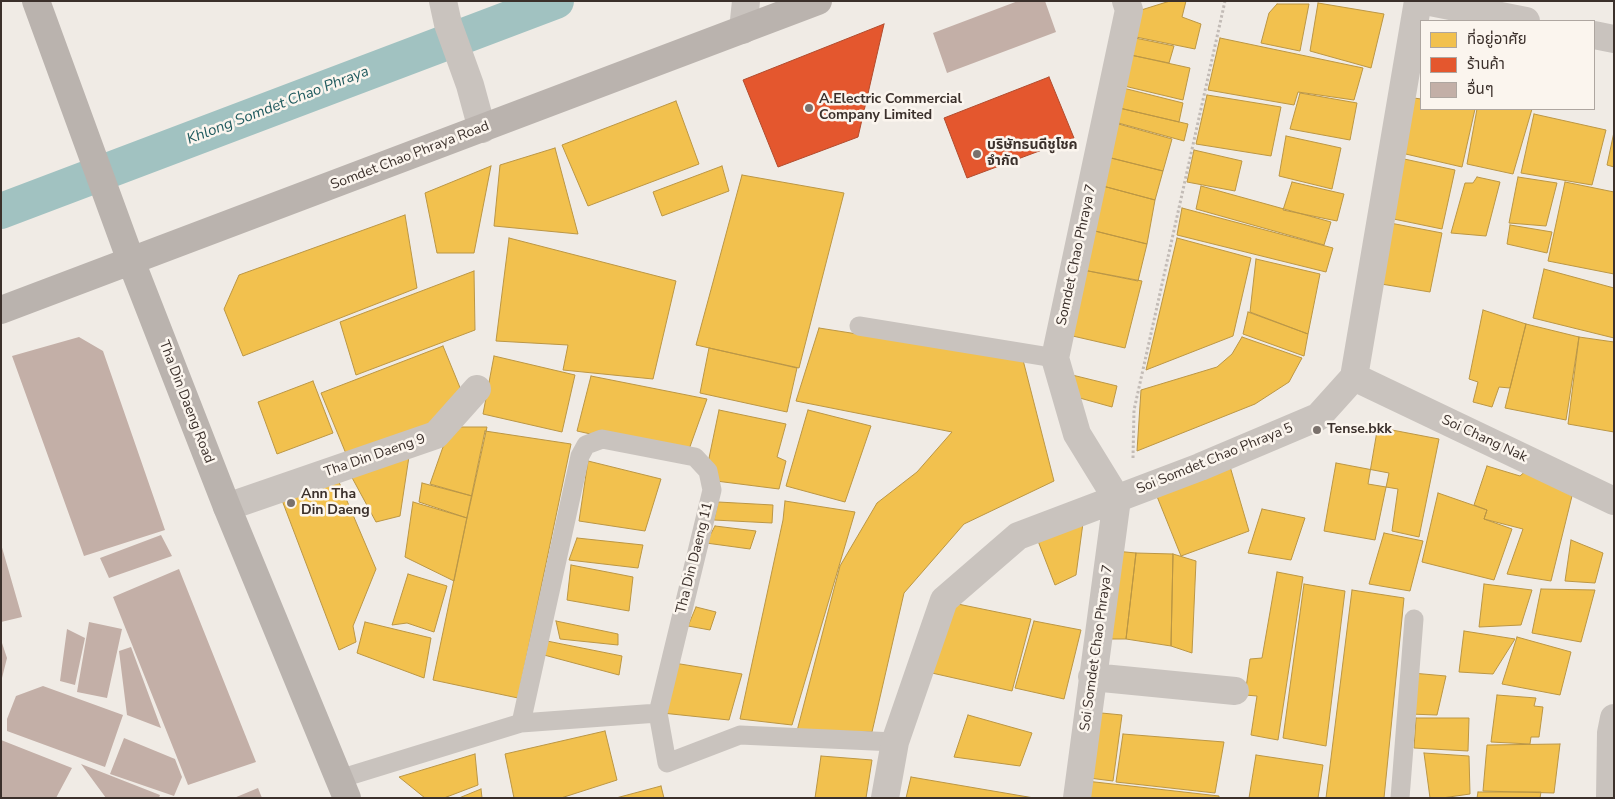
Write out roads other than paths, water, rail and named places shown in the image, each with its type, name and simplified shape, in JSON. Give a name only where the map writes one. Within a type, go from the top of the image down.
[{"type":"main road","name":"Tha Din Daeng Road","points":[[36,1],[130,261],[227,507],[343,788]]},
{"type":"main road","name":"Somdet Chao Phraya Road","points":[[1,310],[818,1]]},
{"type":"street","points":[[743,30],[746,1]]},
{"type":"street","name":"Somdet Chao Phraya 7","points":[[1117,499],[1077,434],[1055,358],[1129,10],[1126,1]]},
{"type":"street","points":[[1354,377],[1418,1]]},
{"type":"street","points":[[1425,1],[1521,20]]},
{"type":"street","points":[[446,13],[482,128]]},
{"type":"street","points":[[1595,35],[1614,39]]},
{"type":"street","name":"Soi Somdet Chao Phraya 5","points":[[885,798],[895,742],[944,600],[1018,536],[1200,467],[1318,418],[1354,377]]},
{"type":"street","name":"Soi Chang Nak","points":[[1354,377],[1614,501]]},
{"type":"street","name":"Tha Din Daeng 9","points":[[227,507],[436,435],[477,389]]},
{"type":"street","name":"Soi Somdet Chao Phraya 7","points":[[1077,798],[1117,499]]},
{"type":"street","points":[[1092,677],[1234,691]]},
{"type":"street","points":[[1610,798],[1611,733],[1614,718]]},
{"type":"lane","points":[[859,326],[1055,358]]},
{"type":"lane","name":"Tha Din Daeng 11","points":[[521,723],[580,456],[586,446],[602,439],[695,457],[708,471],[712,490],[658,713]]},
{"type":"lane","points":[[1400,798],[1414,619]]},
{"type":"lane","points":[[343,788],[521,723],[658,713],[667,763],[740,735],[895,742]]},
{"type":"waterway","name":"Khlong Somdet Chao Phraya","points":[[1,211],[556,1]]},
{"type":"place","name":"A.Electric Commercial Company Limited","points":[[809,108]]},
{"type":"place","name":"บริษัทธนดีชูโชค จำกัด","points":[[977,154]]},
{"type":"place","name":"Tense.bkk","points":[[1317,430]]},
{"type":"place","name":"Ann Tha Din Daeng","points":[[291,503]]}]
